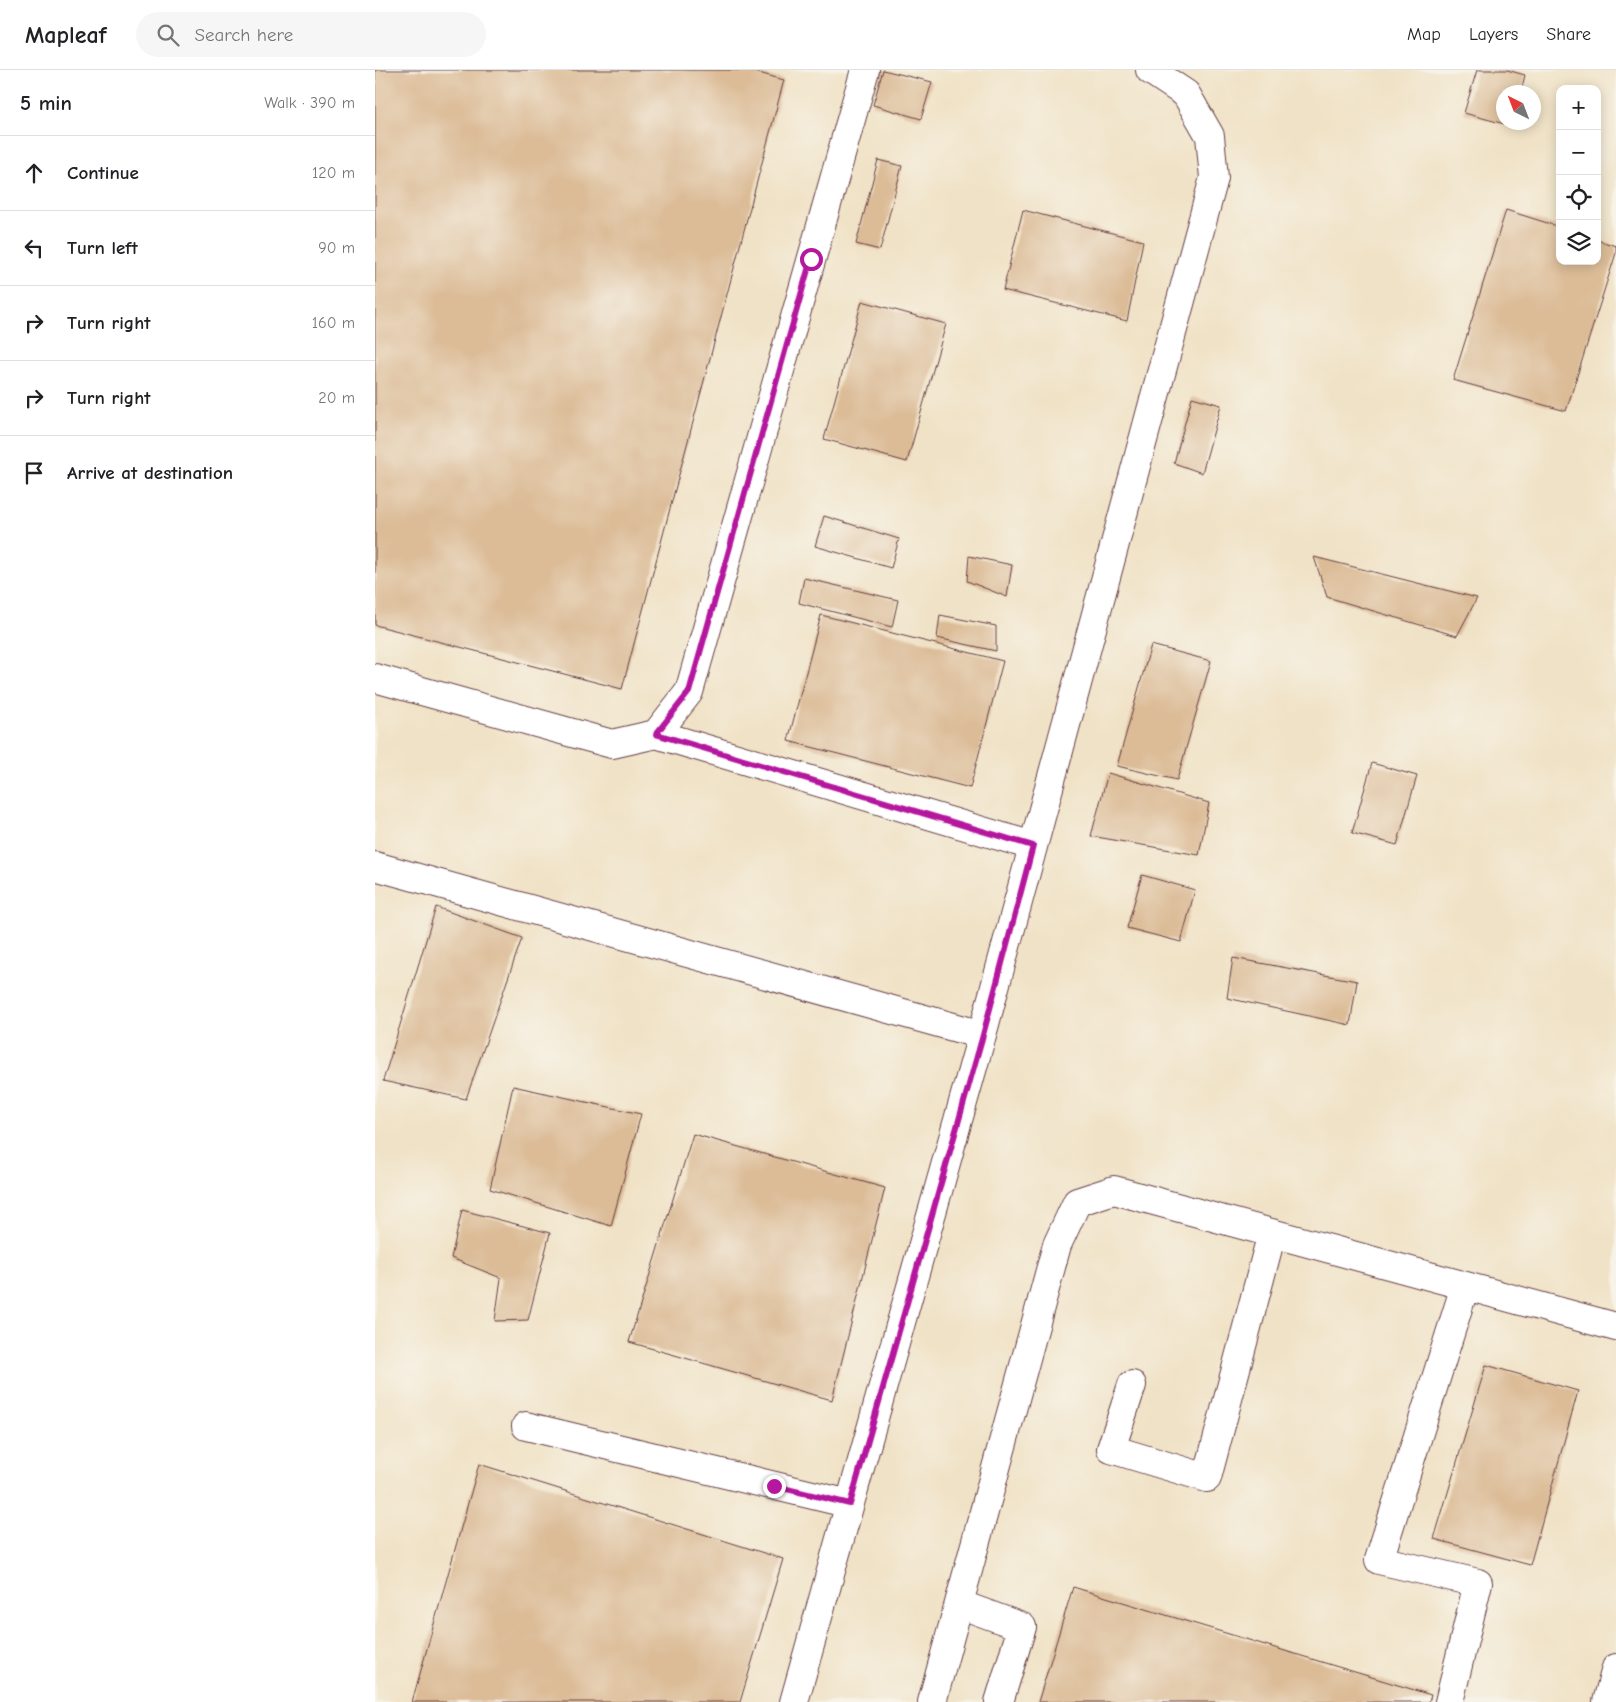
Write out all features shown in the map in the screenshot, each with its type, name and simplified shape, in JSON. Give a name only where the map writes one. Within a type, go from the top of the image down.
[{"type":"lane","points":[[656,734],[689,692],[865,70]]},
{"type":"lane","points":[[795,1702],[983,1035],[1214,178],[1209,136],[1186,94],[1150,70]]},
{"type":"lane","points":[[375,678],[612,744],[656,734],[1033,846]]},
{"type":"lane","points":[[375,866],[983,1035]]},
{"type":"lane","points":[[931,1702],[1057,1245],[1077,1202],[1114,1190],[1616,1327]]},
{"type":"lane","points":[[1132,1385],[1111,1450],[1207,1478],[1272,1233]]},
{"type":"lane","points":[[1449,1702],[1478,1583],[1379,1560],[1465,1286]]},
{"type":"lane","points":[[526,1426],[850,1504]]},
{"type":"lane","points":[[959,1604],[1022,1627],[999,1702]]},
{"type":"lane","points":[[1607,1702],[1616,1668]]},
{"type":"building","points":[[375,70],[748,70],[784,80],[622,689],[375,625]]},
{"type":"building","points":[[883,70],[932,82],[921,119],[873,105]]},
{"type":"building","points":[[1477,70],[1507,70],[1525,75],[1523,85],[1496,85],[1496,122],[1464,113]]},
{"type":"building","points":[[878,160],[902,166],[880,250],[856,244]]},
{"type":"building","points":[[1023,210],[1143,241],[1127,321],[1003,290]]},
{"type":"building","points":[[1506,210],[1556,226],[1556,265],[1601,265],[1601,241],[1616,246],[1616,253],[1566,411],[1453,380]]},
{"type":"building","points":[[862,301],[946,324],[907,462],[824,439]]},
{"type":"building","points":[[1192,397],[1221,405],[1202,473],[1174,463]]},
{"type":"building","points":[[824,516],[899,539],[891,568],[815,546]]},
{"type":"building","points":[[969,556],[1012,565],[1007,597],[967,581]]},
{"type":"building","points":[[1314,557],[1477,598],[1457,636],[1327,597]]},
{"type":"building","points":[[804,578],[898,600],[892,627],[799,603]]},
{"type":"building","points":[[821,615],[1003,661],[970,788],[788,741]]},
{"type":"building","points":[[940,615],[996,626],[996,651],[937,638]]},
{"type":"building","points":[[1151,645],[1211,661],[1177,780],[1117,766]]},
{"type":"building","points":[[1372,763],[1417,776],[1397,845],[1352,833]]},
{"type":"building","points":[[1108,773],[1209,803],[1199,855],[1091,836]]},
{"type":"building","points":[[1142,875],[1195,890],[1181,942],[1127,928]]},
{"type":"building","points":[[436,907],[522,938],[466,1099],[383,1081]]},
{"type":"building","points":[[1233,958],[1357,981],[1350,1025],[1227,998]]},
{"type":"building","points":[[513,1086],[641,1114],[611,1226],[490,1189]]},
{"type":"building","points":[[693,1134],[885,1188],[832,1400],[629,1342]]},
{"type":"building","points":[[462,1210],[550,1233],[528,1320],[495,1321],[501,1278],[451,1258]]},
{"type":"building","points":[[1486,1365],[1578,1391],[1530,1565],[1434,1539]]},
{"type":"building","points":[[479,1464],[783,1559],[740,1702],[412,1702]]},
{"type":"building","points":[[1073,1587],[1431,1695],[1429,1702],[1038,1702]]},
{"type":"route","points":[[774,1486],[850,1504],[983,1035],[1033,846],[656,734],[689,692],[811,259]]}]
